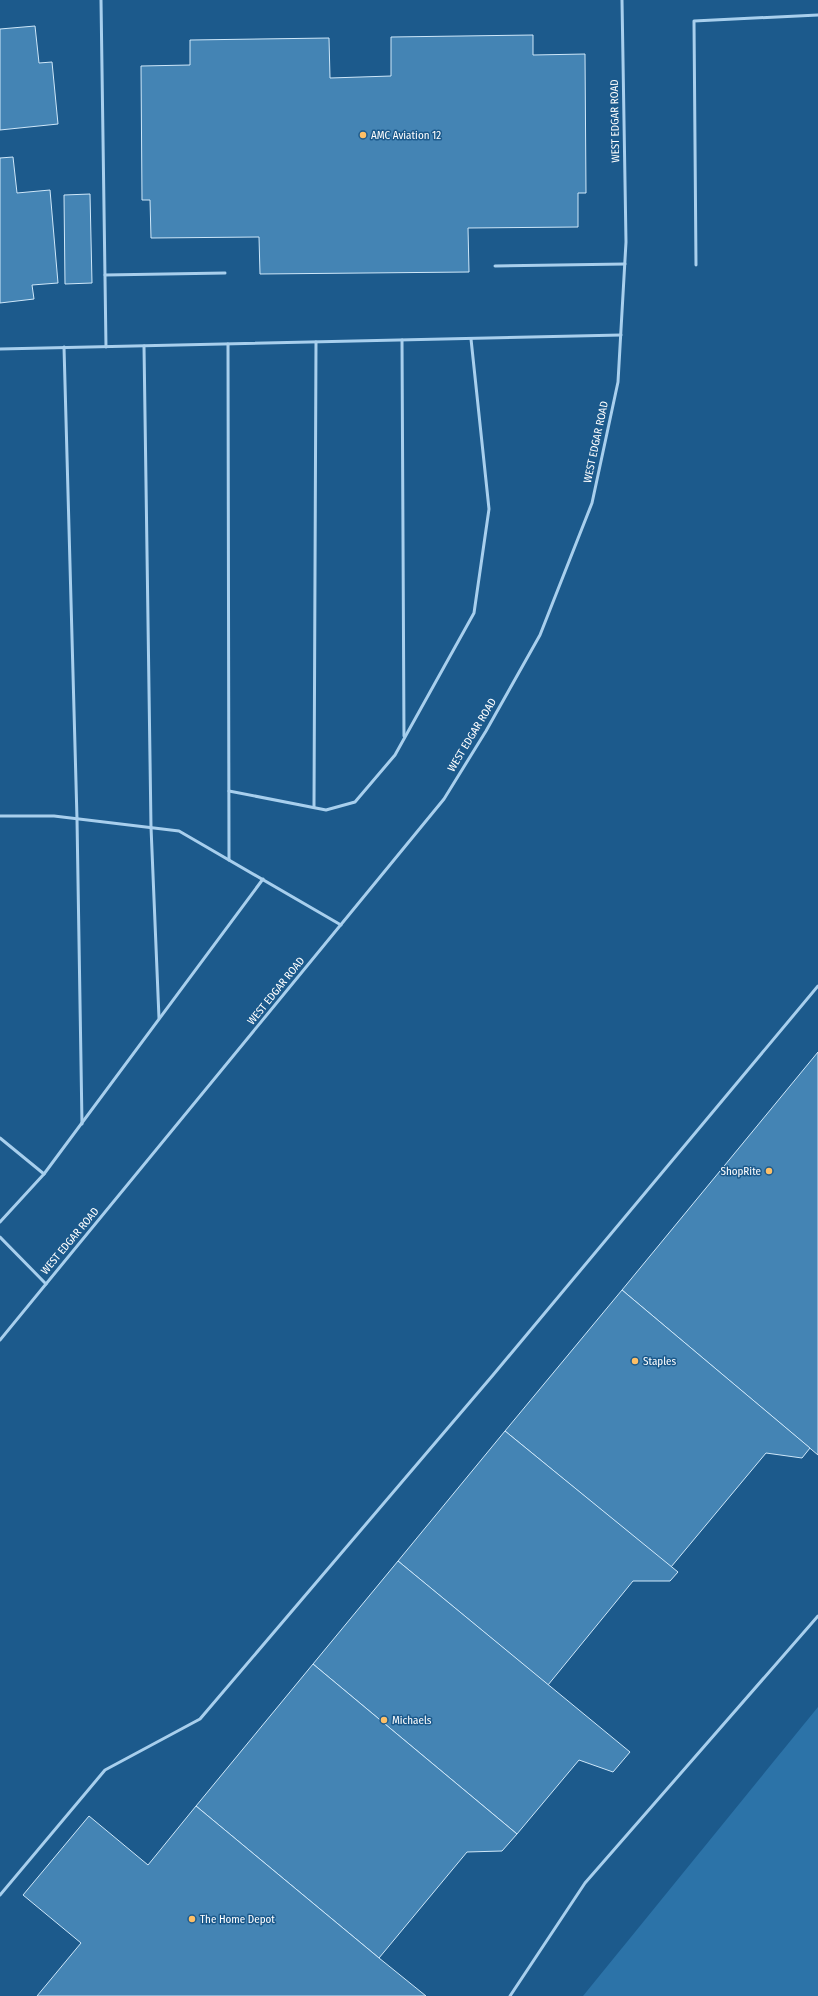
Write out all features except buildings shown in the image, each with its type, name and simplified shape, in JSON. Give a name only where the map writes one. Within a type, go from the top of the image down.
[{"type":"lane","points":[[101,0],[106,347]]},
{"type":"lane","name":"WEST EDGAR ROAD","points":[[0,1340],[444,799],[486,731],[540,635],[592,503],[618,382],[626,242],[622,0]]},
{"type":"lane","points":[[696,265],[694,21],[818,15]]},
{"type":"lane","points":[[494,266],[625,264]]},
{"type":"lane","points":[[105,275],[225,273]]},
{"type":"lane","points":[[0,349],[621,335]]},
{"type":"lane","points":[[229,791],[326,810],[355,802],[395,755],[474,614],[489,509],[471,339]]},
{"type":"lane","points":[[402,340],[404,738]]},
{"type":"lane","points":[[314,807],[316,342]]},
{"type":"lane","points":[[228,344],[229,860]]},
{"type":"lane","points":[[144,346],[152,827],[159,1018]]},
{"type":"lane","points":[[64,347],[77,819],[82,1124]]},
{"type":"lane","points":[[0,816],[54,816],[179,831],[341,925]]},
{"type":"lane","points":[[0,1222],[44,1174],[263,879]]},
{"type":"lane","points":[[0,1895],[105,1770],[200,1719],[497,1370],[818,986]]},
{"type":"lane","points":[[0,1138],[44,1174]]},
{"type":"lane","points":[[0,1237],[46,1284]]},
{"type":"lane","points":[[510,1996],[585,1883],[818,1616]]},
{"type":"shaded area","points":[[818,1707],[818,1996],[583,1996]]},
{"type":"place","name":"AMC Aviation 12","points":[[363,135]]},
{"type":"place","name":"ShopRite","points":[[769,1171]]},
{"type":"place","name":"Staples","points":[[635,1361]]},
{"type":"place","name":"Michaels","points":[[384,1720]]},
{"type":"place","name":"The Home Depot","points":[[192,1919]]}]
